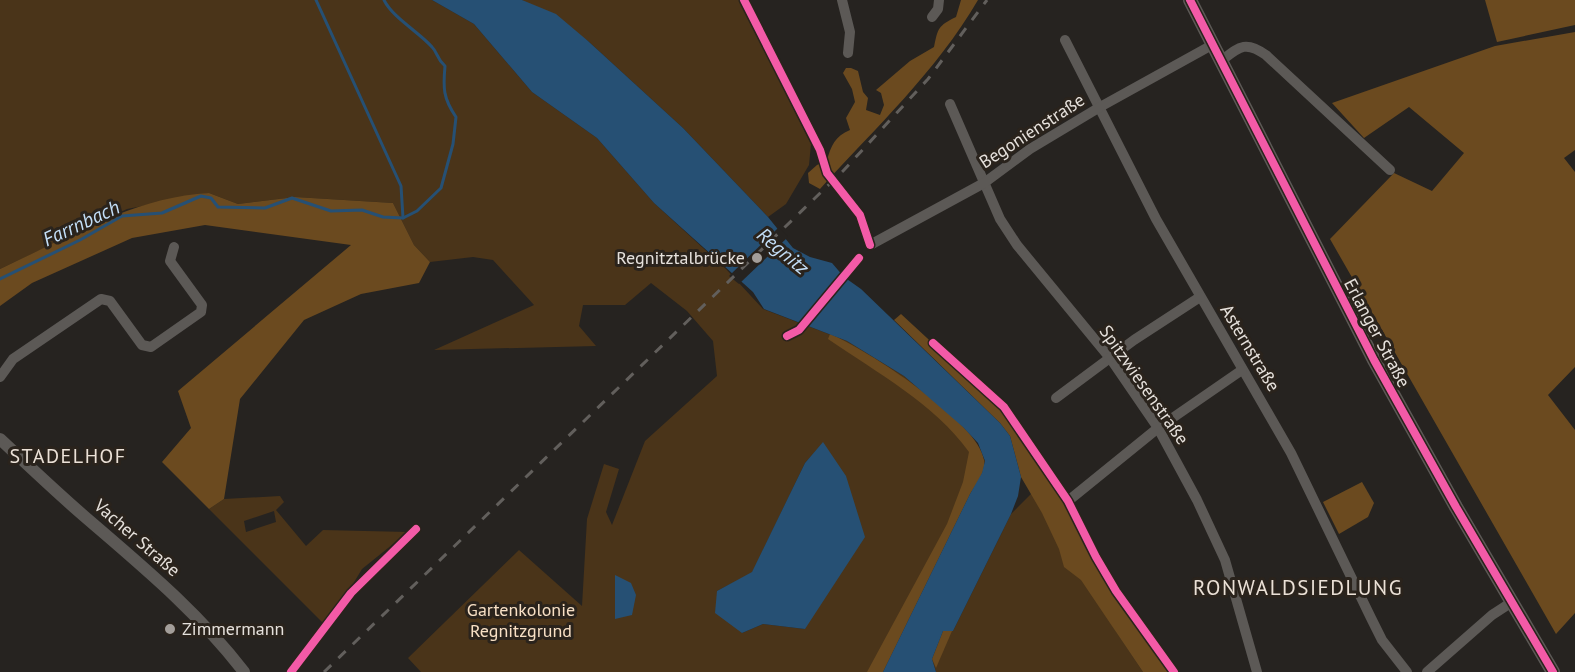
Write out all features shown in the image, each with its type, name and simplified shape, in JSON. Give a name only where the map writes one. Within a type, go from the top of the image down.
[{"type":"main road","name":"Erlanger Straße","points":[[1190,0],[1374,360],[1456,507],[1553,672]]},
{"type":"street","points":[[842,0],[850,32],[848,53]]},
{"type":"street","points":[[932,17],[938,9],[939,0]]},
{"type":"street","name":"Asternstraße","points":[[1065,40],[1156,219],[1291,453],[1382,640],[1407,672]]},
{"type":"street","name":"Begonienstraße","points":[[870,245],[984,183],[1030,150],[1100,107],[1212,45]]},
{"type":"street","points":[[1221,61],[1240,47],[1254,46],[1390,170]]},
{"type":"street","name":"Spitzwiesenstraße","points":[[950,104],[1000,219],[1017,245],[1110,358],[1158,428],[1197,500],[1225,560],[1257,672]]},
{"type":"street","points":[[0,377],[13,359],[101,299],[110,301],[142,345],[151,347],[201,312],[202,305],[170,261],[174,247]]},
{"type":"street","points":[[1056,398],[1200,297]]},
{"type":"street","points":[[1068,501],[1158,428],[1242,370]]},
{"type":"street","name":"Vacher Straße","points":[[0,439],[160,581],[206,627],[244,672]]},
{"type":"street","points":[[1427,672],[1492,615],[1512,602]]},
{"type":"green space","name":"Gartenkolonie Regnitzgrund","points":[[0,0],[432,0],[474,24],[532,92],[597,138],[654,203],[726,269],[763,309],[847,341],[904,376],[963,427],[985,461],[982,473],[883,672],[421,672],[408,658],[519,550],[582,606],[587,519],[604,464],[619,469],[606,512],[612,525],[645,441],[717,376],[713,341],[687,311],[651,283],[625,305],[583,305],[579,326],[596,346],[434,350],[534,305],[493,260],[473,257],[430,262],[414,245],[393,203],[295,197],[238,204],[209,193],[127,209],[0,269]],"holes":[[[823,443],[805,629],[763,624],[742,633],[717,591],[752,573],[805,463]]]},
{"type":"green space","points":[[522,0],[739,0],[811,144],[809,165],[786,204],[768,217],[683,128],[588,41]]},
{"type":"green space","points":[[1037,488],[1117,633],[1143,672],[936,672],[932,659],[943,631],[953,631],[1011,514]]},
{"type":"green space","points":[[280,496],[284,502],[276,510],[306,546],[323,530],[408,532],[362,569],[327,627],[209,509],[224,499]],"holes":[[[274,511],[276,522],[246,532],[244,521]]]},
{"type":"shaded area","points":[[961,0],[978,0],[924,75],[820,189],[809,183],[808,173],[827,160],[834,142],[850,130],[846,118],[855,102],[852,89],[843,73],[846,68],[858,71],[863,92],[868,98],[866,110],[880,115],[884,105],[881,93],[876,90],[910,61],[934,47],[940,28],[956,17]]},
{"type":"shaded area","points":[[1485,0],[1575,0],[1575,25],[1497,42]]},
{"type":"shaded area","points":[[1575,32],[1575,150],[1564,158],[1575,172],[1575,367],[1548,395],[1575,430],[1575,613],[1556,634],[1330,239],[1394,173],[1432,191],[1464,153],[1409,107],[1364,138],[1332,103],[1495,46]]},
{"type":"shaded area","points":[[209,193],[238,204],[295,197],[393,203],[414,245],[430,262],[419,283],[361,294],[304,320],[240,399],[224,499],[209,509],[162,462],[191,428],[178,391],[351,245],[205,225],[132,238],[32,283],[0,306],[0,269],[76,232],[128,211],[181,196]]},
{"type":"shaded area","points":[[901,314],[1004,409],[1032,457],[1065,502],[1114,592],[1172,672],[1143,672],[1081,580],[1064,567],[1059,549],[1042,513],[1021,477],[1010,436],[1000,423],[894,320]]},
{"type":"shaded area","points":[[830,334],[868,354],[919,388],[963,427],[978,445],[984,460],[984,469],[980,478],[883,672],[867,672],[947,524],[963,482],[969,452],[939,418],[904,390],[828,339]]},
{"type":"shaded area","points":[[1362,482],[1374,503],[1368,517],[1339,534],[1323,502]]},
{"type":"shaded area","points":[[943,631],[952,631],[936,668],[932,659]]},
{"type":"water","name":"Regnitz","points":[[432,0],[522,0],[556,14],[683,128],[768,217],[793,248],[810,257],[832,263],[844,277],[861,289],[1000,423],[1010,436],[1021,477],[1018,496],[953,631],[943,631],[932,659],[936,672],[883,672],[982,473],[985,461],[978,443],[904,376],[847,341],[764,309],[753,292],[654,203],[597,138],[532,92],[474,24]]},
{"type":"water","points":[[823,442],[846,476],[865,537],[805,629],[763,624],[742,633],[715,613],[717,591],[752,572],[805,463]]},
{"type":"water","points":[[615,575],[631,583],[636,595],[632,615],[615,619]]},
{"type":"pier","points":[[779,227],[788,237],[739,284],[729,276]]},
{"type":"waterway","points":[[316,0],[401,186],[403,218]]},
{"type":"waterway","name":"Farrnbach","points":[[0,279],[80,240],[122,216],[162,213],[201,196],[211,198],[218,207],[265,208],[292,198],[331,211],[362,210],[383,217],[403,218],[417,211],[441,188],[453,144],[456,117],[445,93],[445,66],[427,41],[393,13],[384,0]]},
{"type":"railway","points":[[324,672],[843,171],[928,79],[987,0]]},
{"type":"cycle path","points":[[744,0],[820,150],[827,173],[860,215],[870,245]]},
{"type":"cycle path","points":[[1190,0],[1374,360],[1456,507],[1553,672]]},
{"type":"cycle path","points":[[787,336],[799,330],[859,258]]},
{"type":"cycle path","points":[[933,343],[1004,407],[1068,501],[1116,591],[1174,672]]},
{"type":"cycle path","points":[[291,672],[351,593],[416,529]]},
{"type":"place","name":"Regnitztalbrücke","points":[[757,258]]},
{"type":"place","name":"Zimmermann","points":[[170,629]]},
{"type":"district","name":"STADELHOF","points":[[68,456]]},
{"type":"district","name":"RONWALDSIEDLUNG","points":[[1298,588]]}]
